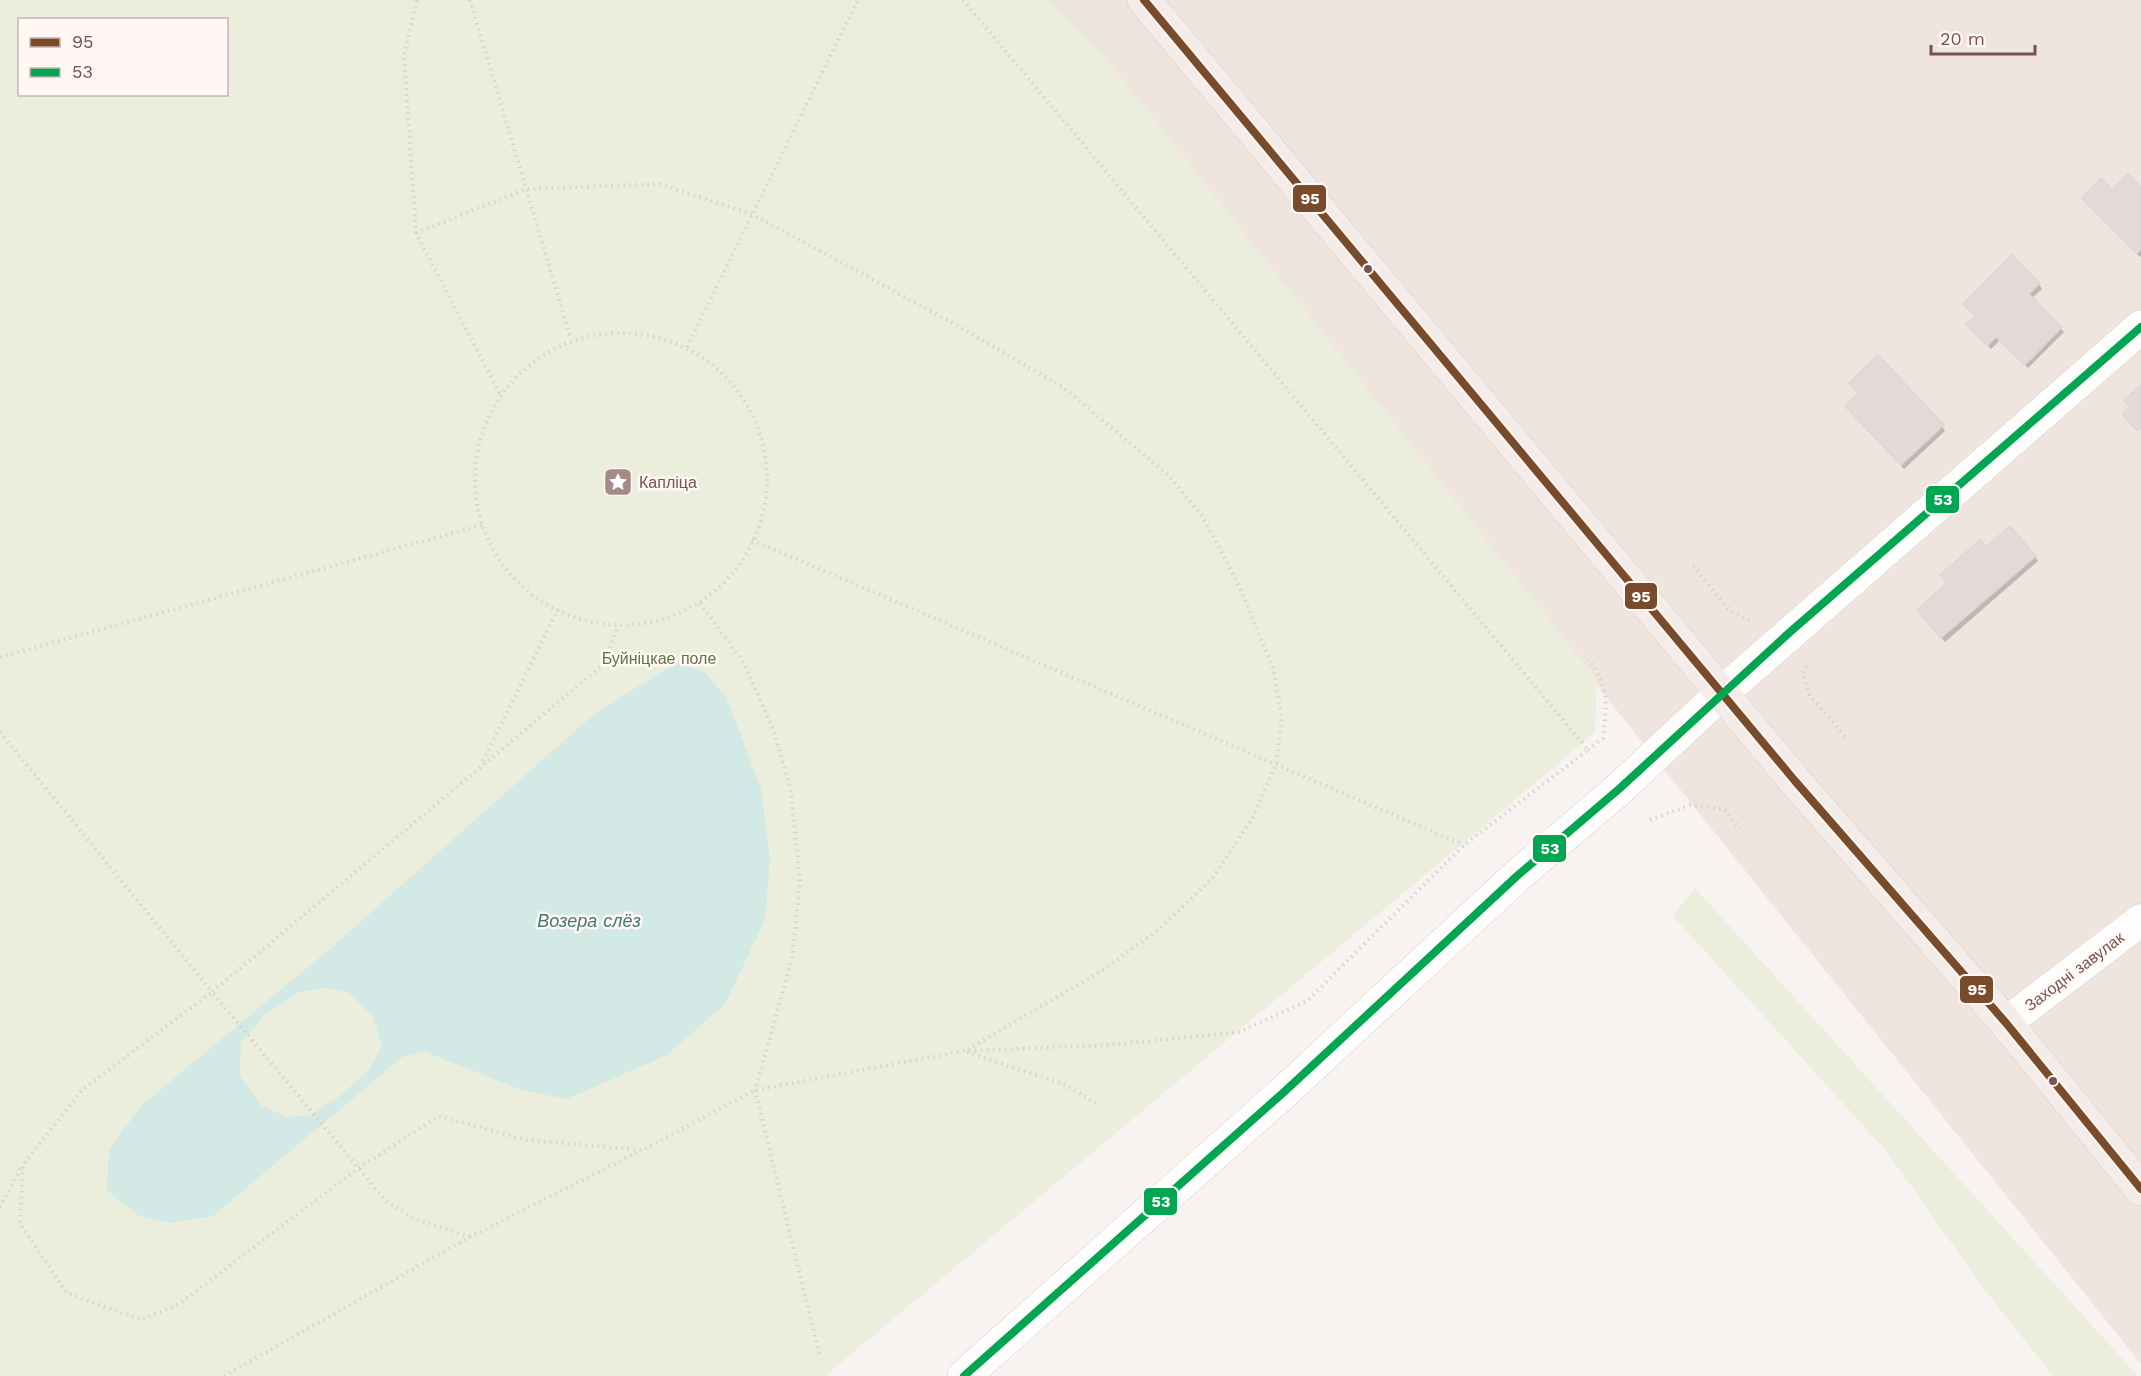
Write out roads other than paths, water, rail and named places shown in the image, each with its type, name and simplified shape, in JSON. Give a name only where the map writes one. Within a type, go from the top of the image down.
[{"type":"main road","points":[[1144,0],[1795,781],[2006,1023],[2141,1189]]},
{"type":"main road","points":[[964,1376],[1284,1092],[1517,876],[1619,789],[1723,692],[2141,327]]},
{"type":"street","name":"Заходні завулак","points":[[2006,1023],[2141,920]]},
{"type":"water","name":"Возера слёз","points":[[677,662],[704,672],[726,696],[761,789],[770,858],[765,920],[725,1004],[667,1055],[567,1099],[521,1090],[423,1051],[402,1057],[213,1216],[171,1223],[139,1216],[107,1190],[109,1150],[141,1106],[331,948],[593,715]],"holes":[[[325,988],[349,993],[373,1017],[382,1045],[370,1069],[340,1096],[309,1116],[286,1117],[261,1105],[240,1076],[241,1042],[265,1015],[298,992]]]},
{"type":"place","name":"Капліца","points":[[618,482]]},
{"type":"park label","name":"Буйніцкае поле","points":[[659,658]]}]
